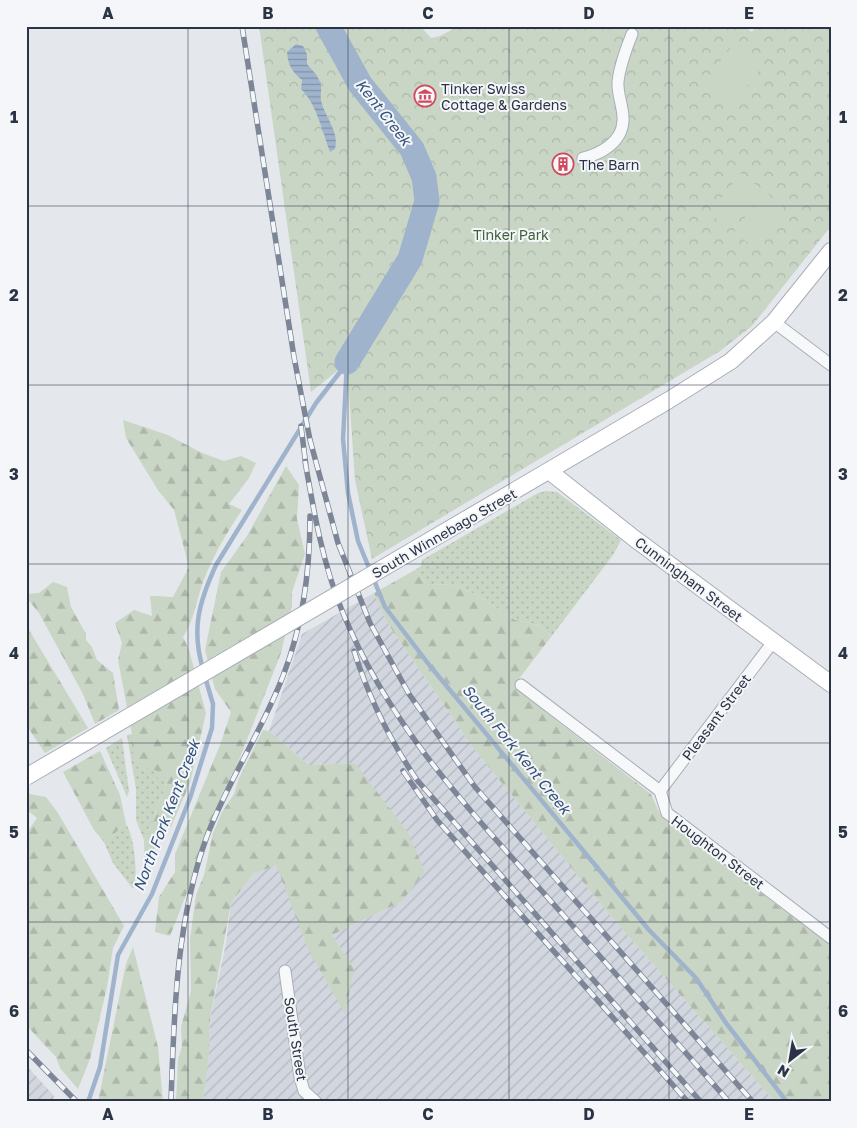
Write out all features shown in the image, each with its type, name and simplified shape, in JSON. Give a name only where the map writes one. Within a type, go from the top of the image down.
[{"type":"main road","name":"South Winnebago Street","points":[[26,777],[549,471],[731,361],[774,322],[831,251]]},
{"type":"main road","name":"Cunningham Street","points":[[549,471],[773,642],[829,680]]},
{"type":"street","points":[[583,158],[598,154],[617,138],[624,122],[618,85],[626,49],[632,34]]},
{"type":"street","points":[[774,322],[831,365]]},
{"type":"street","name":"Pleasant Street","points":[[660,791],[773,642]]},
{"type":"street","points":[[521,685],[660,791]]},
{"type":"street","name":"Houghton Street","points":[[660,791],[667,813],[831,938]]},
{"type":"street","name":"South Street","points":[[285,971],[300,1078],[304,1091],[316,1102]]},
{"type":"shaded area","points":[[374,593],[386,621],[474,749],[615,921],[775,1102],[203,1102],[209,1051],[210,1019],[226,943],[231,903],[253,874],[276,864],[287,889],[354,968],[332,935],[401,902],[355,763],[309,765],[269,731],[302,634]]},
{"type":"shaded area","points":[[26,1065],[54,1096],[52,1102],[26,1102]]},
{"type":"green space","name":"Tinker Park","points":[[259,26],[420,26],[431,38],[440,36],[459,26],[744,26],[752,32],[756,26],[831,26],[831,226],[752,326],[720,351],[372,559],[355,480],[347,363],[311,392]]},
{"type":"green space","points":[[733,45],[762,67],[728,109],[700,87]]},
{"type":"green space","points":[[741,173],[760,188],[728,227],[709,213]]},
{"type":"green space","points":[[765,192],[784,207],[752,246],[734,232]]},
{"type":"green space","points":[[123,420],[168,435],[202,453],[224,461],[241,456],[256,463],[249,478],[229,504],[242,510],[225,536],[211,564],[187,631],[183,637],[189,650],[206,713],[190,783],[171,827],[162,830],[155,848],[149,855],[149,862],[145,866],[144,840],[155,817],[156,807],[164,792],[168,775],[161,779],[157,778],[157,771],[146,768],[140,771],[132,751],[132,734],[118,660],[122,643],[115,623],[134,610],[152,616],[150,596],[173,597],[189,567],[174,510],[158,490],[126,438]]},
{"type":"green space","points":[[286,466],[299,485],[297,519],[305,554],[292,592],[292,606],[281,653],[170,936],[155,932],[159,897],[175,872],[175,854],[220,745],[231,712],[215,689],[205,650],[221,572],[247,536]]},
{"type":"green space","points":[[546,491],[557,492],[621,540],[613,555],[551,637],[539,625],[515,620],[477,595],[454,585],[426,584],[415,570],[421,566],[422,560],[538,493]]},
{"type":"green space","points":[[415,570],[426,584],[454,585],[477,595],[515,620],[539,625],[551,637],[518,680],[516,686],[521,693],[651,794],[659,812],[667,822],[831,946],[831,1102],[775,1102],[615,921],[474,749],[386,621],[374,593]]},
{"type":"green space","points":[[53,582],[67,587],[71,607],[86,634],[86,640],[92,647],[97,660],[113,673],[119,710],[95,724],[83,694],[39,613],[26,597],[26,594],[39,593]]},
{"type":"green space","points":[[26,625],[88,728],[45,753],[29,729],[26,714]]},
{"type":"green space","points":[[263,730],[269,731],[309,765],[355,763],[407,831],[425,872],[401,902],[332,935],[354,968],[345,1014],[309,951],[276,865],[253,874],[231,903],[210,1019],[209,1054],[203,1102],[176,1102],[178,1060],[182,1046],[181,1027],[191,991],[190,939],[196,895],[204,875],[213,833],[222,812],[234,794],[239,778]]},
{"type":"green space","points":[[132,734],[134,754],[140,762],[157,771],[157,778],[168,774],[164,792],[156,807],[155,817],[144,840],[136,820],[136,789],[127,735]]},
{"type":"green space","points":[[122,738],[129,791],[127,797],[106,748]]},
{"type":"green space","points":[[100,751],[120,795],[126,824],[104,842],[94,830],[63,772]]},
{"type":"green space","points":[[29,794],[46,797],[58,813],[124,926],[113,948],[107,987],[90,1059],[78,1089],[60,1068],[56,1057],[26,1025],[26,848],[29,847],[26,834],[37,818],[26,809],[26,797]]},
{"type":"green space","points":[[126,824],[135,856],[136,875],[133,889],[113,863],[104,842]]},
{"type":"green space","points":[[133,947],[158,1047],[163,1102],[98,1102],[126,964]]},
{"type":"water","points":[[296,44],[303,46],[307,54],[307,64],[320,83],[321,100],[335,136],[335,149],[330,152],[315,110],[301,89],[302,80],[293,71],[288,61],[287,52]]},
{"type":"waterway","name":"Kent Creek","points":[[328,26],[360,84],[412,149],[424,177],[427,201],[410,259],[347,362]]},
{"type":"waterway","name":"South Fork Kent Creek","points":[[347,362],[343,439],[348,493],[358,541],[385,607],[430,666],[649,930],[696,978],[726,1023],[787,1102]]},
{"type":"waterway","name":"North Fork Kent Creek","points":[[203,669],[199,655],[197,628],[201,604],[216,565],[316,403],[347,363]]},
{"type":"waterway","name":"North Fork Kent Creek","points":[[88,1102],[100,1067],[118,955],[152,894],[190,798],[212,728],[213,704],[205,677]]},
{"type":"railway","points":[[242,26],[294,357],[310,440],[338,543],[370,623],[409,694],[475,787],[753,1102]]},
{"type":"railway","points":[[301,426],[306,466]]},
{"type":"railway","points":[[305,461],[320,538],[336,595],[361,653],[405,726],[483,825],[729,1102]]},
{"type":"railway","points":[[171,1102],[178,967],[189,901],[197,868],[215,816],[275,696],[290,657],[296,637],[307,577],[310,516]]},
{"type":"railway","points":[[354,651],[366,685],[381,718],[397,749],[417,780],[701,1102]]},
{"type":"railway","points":[[403,771],[437,820],[688,1102]]},
{"type":"railway","points":[[26,1050],[77,1102]]},
{"type":"place","name":"Tinker Swiss Cottage & Gardens","points":[[425,96]]},
{"type":"place","name":"The Barn","points":[[563,164]]}]
